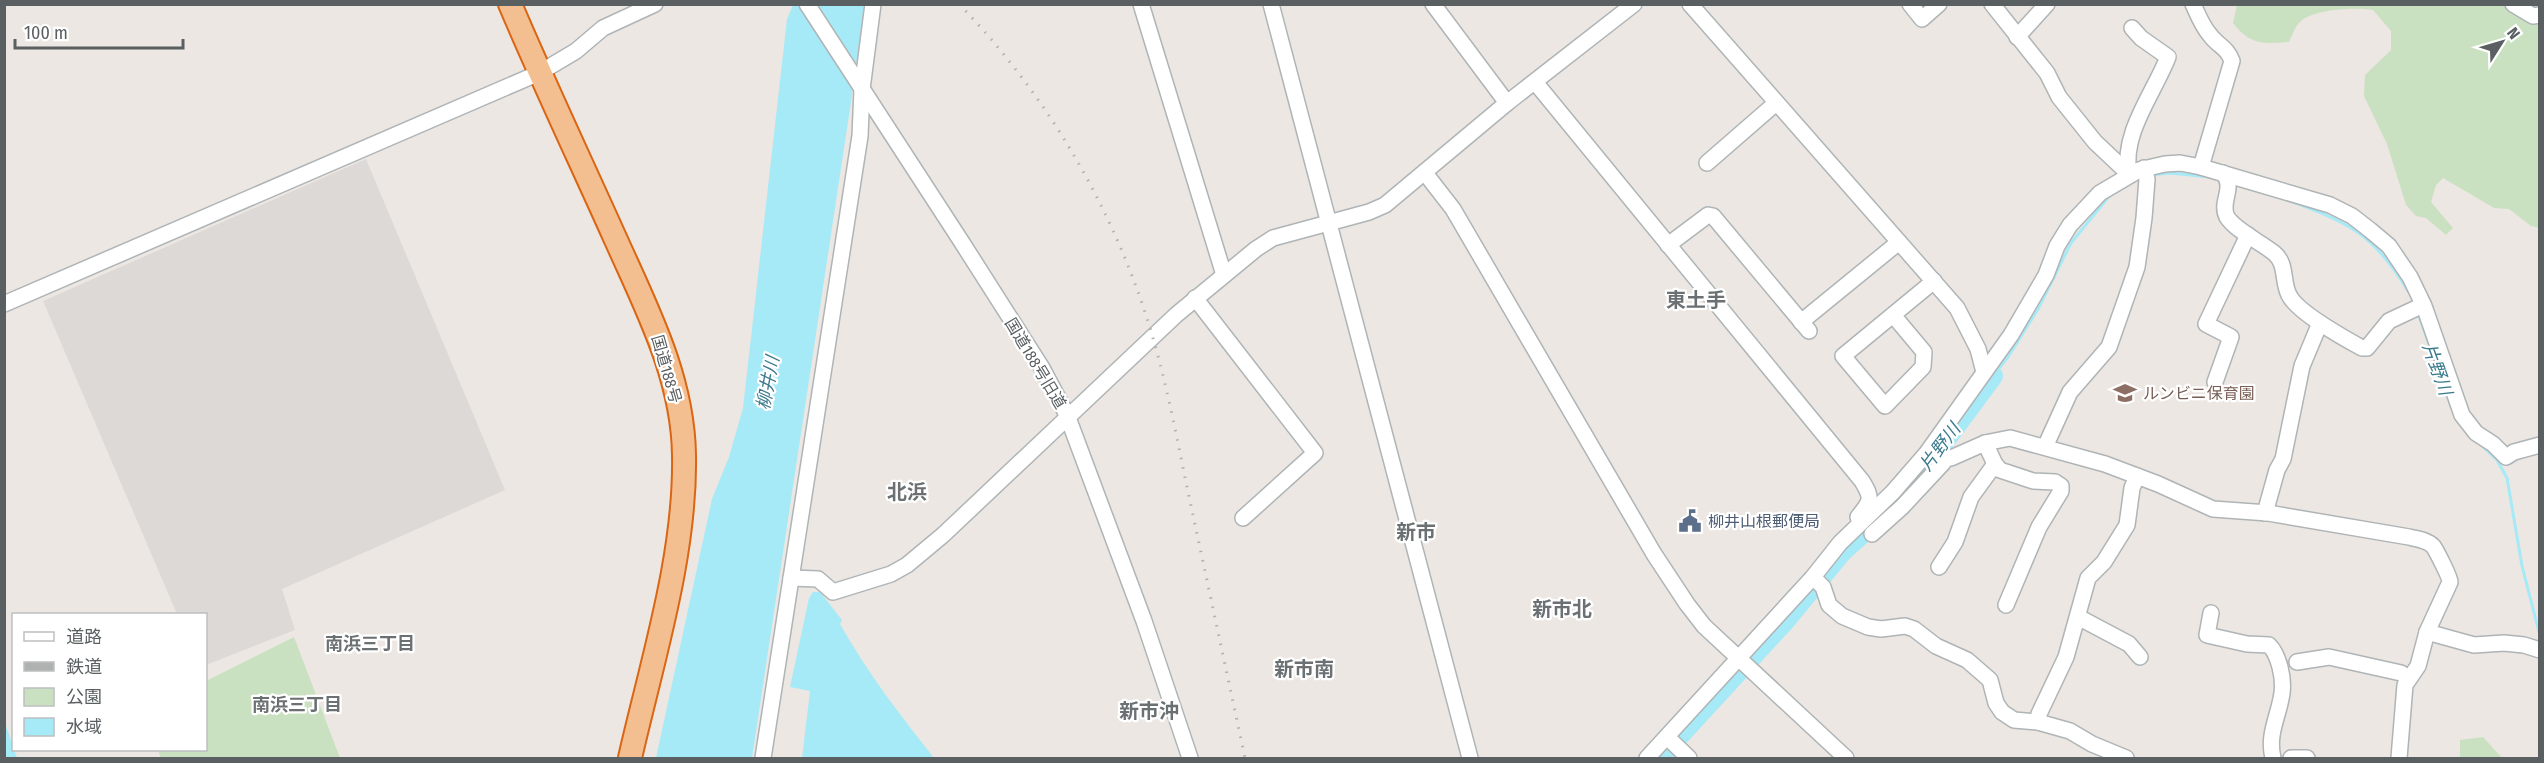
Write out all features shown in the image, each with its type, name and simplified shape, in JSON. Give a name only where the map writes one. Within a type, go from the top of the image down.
[{"type":"highway","name":"国道188号","points":[[510,4],[663,347],[681,423],[684,453],[684,499],[670,585],[630,759]]},
{"type":"street","points":[[4,304],[539,73],[576,51],[603,28],[655,4]]},
{"type":"street","name":"国道188号旧道","points":[[807,4],[1042,368],[1067,415],[1144,621],[1190,759]]},
{"type":"street","points":[[763,759],[861,136],[859,84],[873,4]]},
{"type":"street","points":[[1142,4],[1224,276]]},
{"type":"street","points":[[1271,4],[1470,759]]},
{"type":"street","points":[[1433,4],[1507,103]]},
{"type":"street","points":[[791,578],[818,579],[833,592],[891,574],[924,551],[1067,415],[1195,298],[1273,238],[1370,212],[1385,205],[1507,103],[1635,4]]},
{"type":"street","points":[[1910,4],[1922,19],[1939,4]]},
{"type":"street","points":[[1992,4],[2047,73],[2059,96],[2095,142],[2129,174]]},
{"type":"street","points":[[2017,37],[2047,4]]},
{"type":"street","points":[[2193,4],[2211,38],[2228,51],[2232,61],[2201,167]]},
{"type":"street","points":[[2513,4],[2533,16],[2540,15]]},
{"type":"street","points":[[1691,5],[1958,308],[1970,328],[1984,372]]},
{"type":"street","points":[[2129,174],[2127,164],[2129,145],[2168,57],[2141,38],[2132,28]]},
{"type":"street","points":[[1535,82],[1870,494],[1869,503],[1848,528],[1847,536]]},
{"type":"street","points":[[1707,163],[1776,103]]},
{"type":"street","points":[[1647,759],[1739,658],[1817,582],[1847,536],[1935,457],[1984,372],[2011,335],[2046,275],[2057,246],[2070,225],[2100,193],[2129,174],[2145,173],[2180,163],[2303,195],[2352,216],[2389,246],[2410,277],[2419,306],[2463,415],[2476,433],[2493,444],[2506,457],[2514,452],[2540,445]]},
{"type":"street","points":[[1425,173],[1453,209],[1670,579],[1704,626],[1846,759]]},
{"type":"street","points":[[2045,447],[2070,392],[2109,347],[2137,267],[2145,173]]},
{"type":"street","points":[[2223,173],[2227,178],[2229,189],[2225,209],[2227,217],[2248,235],[2276,253],[2281,261],[2290,298],[2296,306],[2362,348],[2367,348],[2389,321],[2419,306]]},
{"type":"street","points":[[1668,245],[1707,215],[1713,216],[1805,326],[1899,242]]},
{"type":"street","points":[[2215,382],[2231,337],[2206,324],[2248,235]]},
{"type":"street","points":[[1893,315],[1924,352],[1923,367],[1885,406],[1843,356],[1934,281]]},
{"type":"street","points":[[1195,298],[1315,453],[1243,518]]},
{"type":"street","points":[[2265,513],[2277,470],[2283,459],[2302,366],[2320,322]]},
{"type":"street","points":[[1935,457],[1951,458],[1985,443],[2010,438],[2078,455],[2137,476],[2213,509],[2265,513],[2409,537],[2434,547],[2450,576],[2450,582],[2427,632],[2418,666],[2405,685],[2399,759]]},
{"type":"street","points":[[1985,443],[2000,470],[2025,479],[2055,482],[2061,486],[2061,490],[2029,547],[2006,604]]},
{"type":"street","points":[[1872,534],[1902,507],[1943,463],[1935,457]]},
{"type":"street","points":[[1940,567],[1955,542],[1971,497],[1995,464]]},
{"type":"street","points":[[2038,722],[2039,714],[2066,657],[2088,578],[2104,562],[2127,525],[2132,488],[2137,476]]},
{"type":"street","points":[[1817,582],[1829,605],[1842,616],[1868,627],[1881,629],[1905,626],[1914,629],[1936,646],[1967,660],[1990,680],[1996,704],[2002,712],[2014,720],[2038,722],[2070,731],[2126,759]]},
{"type":"street","points":[[2211,613],[2207,635],[2247,644],[2269,645],[2277,653],[2282,692],[2272,725],[2273,759]]},
{"type":"street","points":[[2078,617],[2130,644],[2140,657]]},
{"type":"street","points":[[2427,632],[2474,645],[2504,643],[2524,645],[2540,650]]},
{"type":"street","points":[[2297,662],[2329,657],[2401,673],[2408,678]]},
{"type":"street","points":[[1667,737],[1689,759]]},
{"type":"street","points":[[2291,759],[2307,759]]},
{"type":"shaded area","points":[[366,159],[505,490],[282,589],[295,630],[207,665],[207,613],[177,613],[43,301]]},
{"type":"green space","points":[[2237,5],[2539,5],[2539,228],[2531,226],[2509,209],[2494,208],[2443,178],[2436,185],[2431,202],[2453,228],[2446,235],[2426,218],[2416,216],[2406,205],[2387,144],[2364,96],[2365,75],[2391,50],[2391,31],[2373,10],[2344,9],[2312,15],[2298,24],[2289,42],[2264,43],[2245,36],[2233,23]]},
{"type":"green space","points":[[294,637],[340,758],[161,758],[158,751],[207,751],[207,680]]},
{"type":"green space","points":[[2483,737],[2502,758],[2460,758],[2460,740]]},
{"type":"water","name":"柳井川","points":[[793,5],[864,5],[752,758],[656,758],[712,499],[729,457],[743,408],[787,19]]},
{"type":"water","points":[[813,592],[820,592],[842,620],[840,624],[861,659],[934,758],[802,758],[810,691],[790,687],[809,598]]},
{"type":"water","points":[[4,720],[12,743],[12,751],[15,751],[17,758],[5,758]]},
{"type":"waterway","name":"片野川","points":[[2150,175],[2171,173],[2209,177]]},
{"type":"waterway","name":"片野川","points":[[1993,376],[2008,357],[2038,309],[2071,243],[2110,195]]},
{"type":"waterway","name":"片野川","points":[[2285,199],[2357,231],[2383,255],[2408,291]]},
{"type":"waterway","name":"片野川","points":[[2418,313],[2451,406]]},
{"type":"waterway","name":"片野川","points":[[1659,758],[1786,620],[1843,551],[1892,507],[1927,465],[1993,376]]},
{"type":"waterway","name":"片野川","points":[[2478,442],[2497,460],[2507,478],[2522,566],[2540,636]]},
{"type":"railway","points":[[959,4],[1022,78],[1076,159],[1100,202],[1138,292],[1159,359],[1169,401],[1245,758]]},
{"type":"place","name":"ルンビニ保育園","points":[[2125,393]]},
{"type":"place","name":"柳井山根郵便局","points":[[1690,521]]},
{"type":"district","name":"東土手","points":[[1696,300]]},
{"type":"district","name":"北浜","points":[[907,492]]},
{"type":"district","name":"新市","points":[[1416,532]]},
{"type":"district","name":"新市北","points":[[1562,609]]},
{"type":"district","name":"南浜三丁目","points":[[370,644]]},
{"type":"district","name":"新市南","points":[[1304,669]]},
{"type":"district","name":"南浜三丁目","points":[[297,705]]},
{"type":"district","name":"新市沖","points":[[1149,711]]}]
